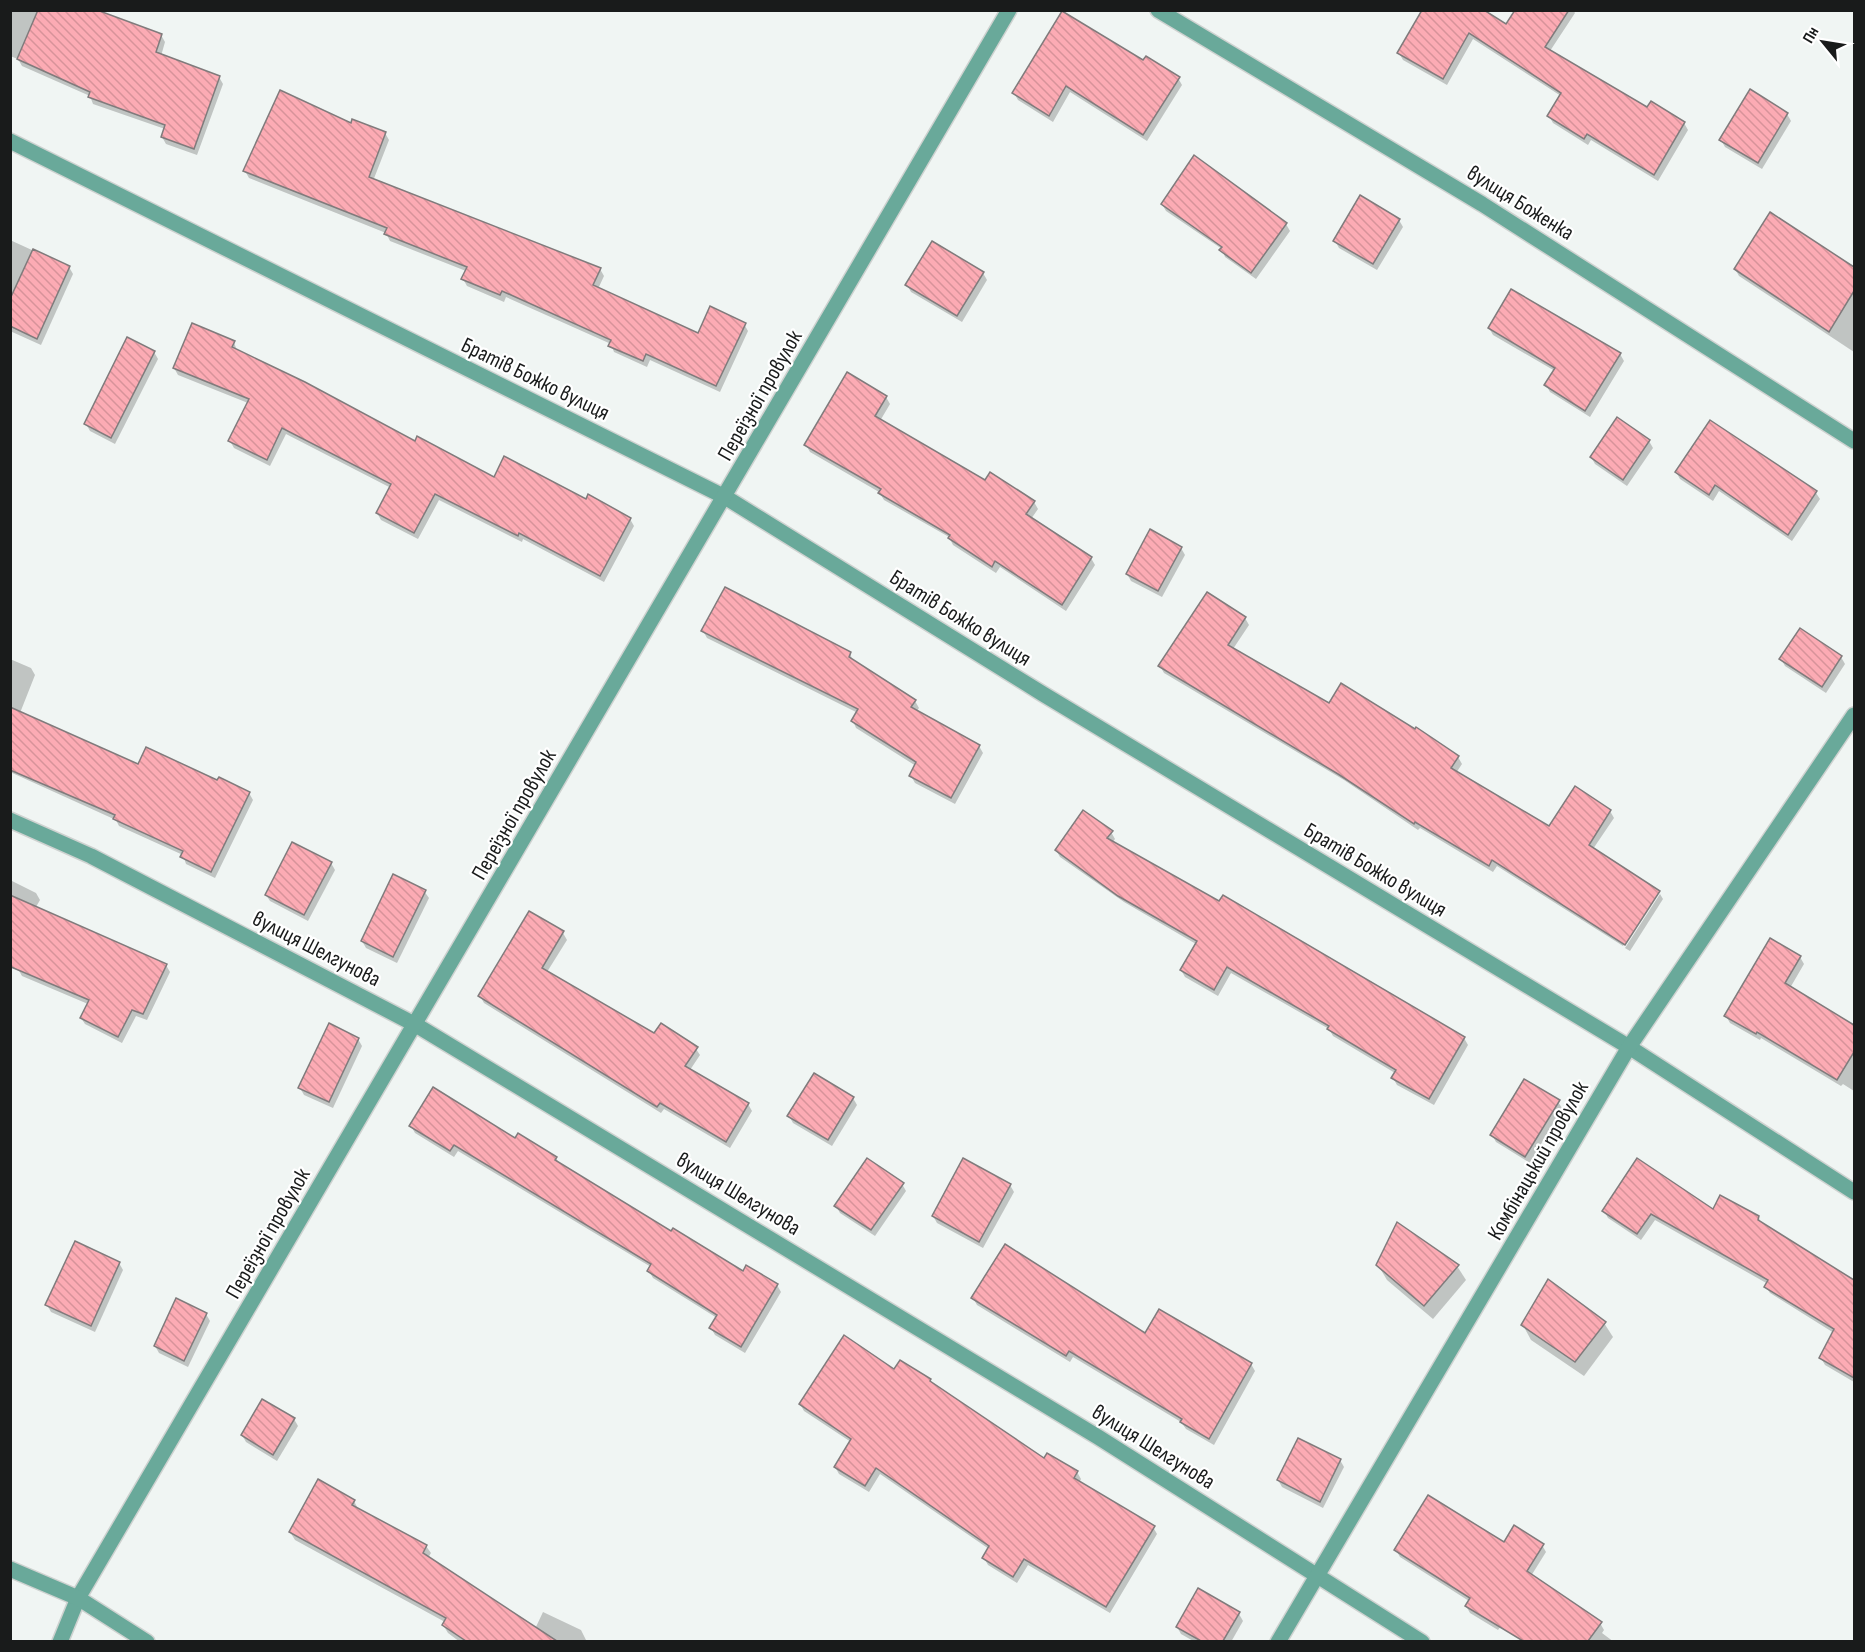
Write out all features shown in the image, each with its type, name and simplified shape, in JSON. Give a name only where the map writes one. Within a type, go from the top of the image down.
[{"type":"street","name":"Переїзної провулок","points":[[60,1641],[78,1598],[1009,10]]},
{"type":"street","name":"вулиця Боженка","points":[[1158,10],[1482,204],[1854,441]]},
{"type":"street","name":"Братів Божко вулиця","points":[[10,141],[725,497],[1043,694],[1629,1047],[1854,1192]]},
{"type":"street","name":"Комбінацький провулок","points":[[1278,1641],[1629,1047],[1854,715]]},
{"type":"street","name":"вулиця Шелгунова","points":[[10,820],[91,856],[416,1025],[1098,1437],[1422,1641]]},
{"type":"street","points":[[10,1569],[78,1598],[147,1641]]},
{"type":"building","points":[[38,10],[97,10],[162,34],[156,52],[220,76],[194,149],[161,137],[165,125],[88,97],[90,92],[17,59]]},
{"type":"building","points":[[1422,10],[1484,10],[1506,24],[1515,10],[1569,10],[1545,47],[1647,107],[1651,101],[1685,122],[1654,175],[1587,134],[1584,139],[1547,116],[1561,93],[1469,33],[1443,79],[1397,53]]},
{"type":"building","points":[[1062,11],[1143,60],[1146,56],[1180,77],[1143,135],[1066,86],[1049,116],[1012,93]]},
{"type":"building","points":[[1750,89],[1788,113],[1758,163],[1719,140]]},
{"type":"building","points":[[280,90],[351,123],[352,119],[386,132],[369,177],[601,268],[593,285],[698,333],[710,306],[746,323],[716,386],[646,354],[643,361],[608,346],[611,340],[502,291],[500,295],[461,279],[467,267],[384,234],[387,228],[243,171]]},
{"type":"building","points":[[1194,155],[1287,223],[1251,273],[1219,250],[1222,247],[1161,204]]},
{"type":"building","points":[[1360,195],[1400,219],[1373,264],[1333,241]]},
{"type":"building","points":[[1770,212],[1854,267],[1854,291],[1829,332],[1734,269]]},
{"type":"building","points":[[932,241],[984,272],[957,316],[905,285]]},
{"type":"building","points":[[33,249],[70,266],[37,339],[10,326],[10,299]]},
{"type":"building","points":[[1511,289],[1621,353],[1585,411],[1544,385],[1555,368],[1488,328]]},
{"type":"building","points":[[192,323],[235,341],[232,347],[305,382],[415,441],[417,436],[494,477],[504,456],[586,499],[588,494],[631,518],[600,576],[519,533],[518,536],[435,494],[414,533],[376,513],[391,484],[282,428],[267,460],[228,441],[249,399],[173,368]]},
{"type":"building","points":[[127,337],[155,351],[111,438],[84,424]]},
{"type":"building","points":[[847,372],[887,396],[875,416],[985,480],[990,472],[1035,501],[1026,514],[1092,557],[1062,605],[995,561],[992,567],[948,538],[950,535],[878,493],[881,489],[804,445]]},
{"type":"building","points":[[1617,417],[1650,440],[1623,480],[1590,457]]},
{"type":"building","points":[[1710,420],[1817,491],[1788,535],[1715,485],[1709,495],[1675,472]]},
{"type":"building","points":[[1150,529],[1182,547],[1158,591],[1126,574]]},
{"type":"building","points":[[725,587],[851,652],[849,657],[916,700],[911,707],[980,745],[951,798],[909,776],[916,762],[851,721],[858,709],[701,631]]},
{"type":"building","points":[[1207,592],[1246,617],[1228,645],[1329,703],[1341,683],[1415,729],[1416,727],[1459,756],[1451,768],[1549,826],[1575,786],[1611,810],[1589,845],[1660,891],[1625,945],[1492,860],[1489,866],[1415,822],[1414,824],[1338,774],[1158,666]]},
{"type":"building","points":[[1800,628],[1842,656],[1822,687],[1779,659]]},
{"type":"building","points":[[10,707],[138,764],[146,747],[217,780],[219,777],[250,792],[211,872],[180,857],[183,851],[113,819],[115,815],[10,770]]},
{"type":"building","points":[[1083,810],[1113,831],[1107,838],[1219,901],[1223,895],[1465,1037],[1429,1099],[1391,1078],[1396,1070],[1327,1029],[1329,1026],[1227,967],[1214,990],[1180,970],[1197,941],[1118,896],[1055,850]]},
{"type":"building","points":[[292,842],[332,862],[304,915],[265,895]]},
{"type":"building","points":[[393,874],[426,890],[393,957],[361,941]]},
{"type":"building","points":[[10,895],[167,964],[143,1014],[132,1010],[118,1037],[80,1018],[89,1000],[11,967]]},
{"type":"building","points":[[529,911],[564,931],[542,968],[654,1033],[661,1023],[698,1047],[685,1066],[749,1103],[726,1142],[660,1103],[657,1107],[478,996]]},
{"type":"building","points":[[1770,938],[1801,956],[1785,983],[1854,1025],[1854,1052],[1837,1080],[1757,1032],[1756,1034],[1724,1016]]},
{"type":"building","points":[[329,1023],[359,1038],[329,1102],[298,1088]]},
{"type":"building","points":[[814,1073],[854,1097],[828,1140],[787,1116]]},
{"type":"building","points":[[1524,1079],[1560,1100],[1525,1157],[1490,1135]]},
{"type":"building","points":[[433,1087],[515,1138],[518,1133],[557,1157],[555,1160],[671,1231],[673,1228],[743,1271],[746,1265],[778,1284],[741,1347],[709,1328],[717,1315],[647,1271],[651,1264],[454,1145],[450,1151],[409,1126]]},
{"type":"building","points":[[867,1158],[904,1183],[871,1230],[834,1206]]},
{"type":"building","points":[[963,1158],[1011,1184],[979,1242],[932,1216]]},
{"type":"building","points":[[1637,1158],[1713,1209],[1720,1195],[1759,1216],[1758,1220],[1854,1280],[1854,1378],[1819,1358],[1834,1329],[1764,1287],[1768,1280],[1651,1214],[1637,1234],[1602,1211]]},
{"type":"building","points":[[1397,1222],[1459,1265],[1424,1306],[1376,1265]]},
{"type":"building","points":[[75,1241],[120,1262],[91,1326],[45,1305]]},
{"type":"building","points":[[1005,1244],[1145,1333],[1159,1309],[1252,1363],[1209,1439],[1180,1422],[1182,1419],[1069,1351],[1066,1356],[971,1298]]},
{"type":"building","points":[[1548,1279],[1606,1322],[1575,1362],[1521,1325]]},
{"type":"building","points":[[176,1298],[207,1313],[184,1361],[154,1346]]},
{"type":"building","points":[[844,1335],[894,1369],[900,1360],[931,1379],[930,1381],[1044,1458],[1047,1453],[1078,1471],[1074,1478],[1155,1526],[1106,1607],[1024,1559],[1013,1577],[982,1558],[989,1546],[876,1468],[865,1486],[834,1467],[851,1439],[799,1404]]},
{"type":"building","points":[[262,1399],[295,1418],[273,1455],[241,1435]]},
{"type":"building","points":[[1298,1438],[1341,1459],[1320,1502],[1277,1480]]},
{"type":"building","points":[[318,1479],[355,1500],[352,1505],[427,1545],[423,1553],[557,1641],[466,1641],[442,1625],[446,1618],[289,1532]]},
{"type":"building","points":[[1428,1495],[1504,1542],[1514,1525],[1544,1544],[1527,1571],[1602,1622],[1588,1641],[1523,1641],[1465,1606],[1470,1598],[1394,1550]]},
{"type":"building","points":[[1198,1588],[1240,1612],[1223,1641],[1201,1641],[1176,1627]]}]
